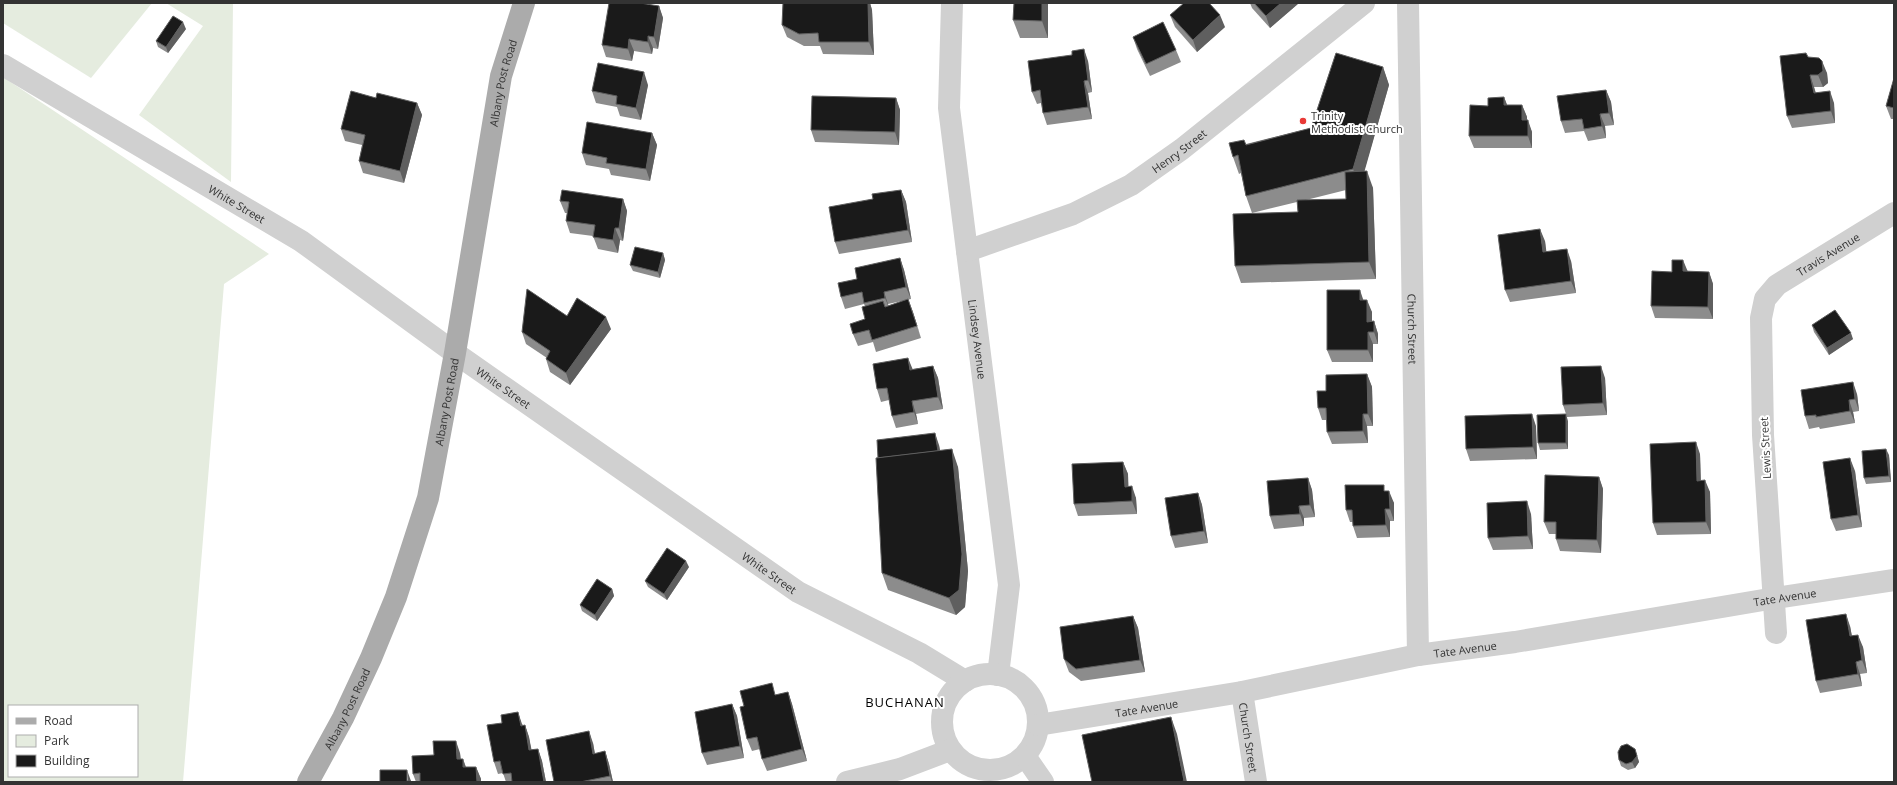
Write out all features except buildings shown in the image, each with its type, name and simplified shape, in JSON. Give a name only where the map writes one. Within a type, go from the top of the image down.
[{"type":"main road","name":"Albany Post Road","points":[[308,782],[343,718],[372,658],[403,578],[428,498],[455,353],[501,76],[524,3]]},
{"type":"street","name":"Lindsey Avenue","points":[[952,3],[949,108],[1009,585],[998,675]]},
{"type":"street","name":"Henry Street","points":[[967,251],[1073,214],[1131,185],[1182,149],[1364,3]]},
{"type":"street","name":"Church Street","points":[[1408,3],[1418,655]]},
{"type":"street","name":"White Street","points":[[3,65],[300,241],[455,353],[798,592],[919,653],[965,681]]},
{"type":"street","name":"Travis Avenue","points":[[1765,299],[1776,285],[1894,213]]},
{"type":"street","name":"Lewis Street","points":[[1765,299],[1761,318],[1763,435],[1775,598],[1776,633]]},
{"type":"street","name":"Tate Avenue","points":[[1038,725],[1242,692],[1418,655],[1515,642],[1775,598],[1894,580]]},
{"type":"street","points":[[980,675],[998,675],[1018,683],[1028,693],[1035,705],[1038,725],[1034,740],[1024,756],[1007,767],[986,771],[966,764],[950,750],[942,732],[942,713],[949,696],[965,681],[980,675]]},
{"type":"street","name":"Church Street","points":[[1242,692],[1256,782]]},
{"type":"street","points":[[847,782],[912,765],[950,750]]},
{"type":"street","points":[[1024,756],[1043,782]]},
{"type":"green space","points":[[3,3],[152,3],[91,78],[3,23]]},
{"type":"green space","points":[[166,3],[233,3],[231,182],[139,115],[203,26]]},
{"type":"green space","points":[[3,77],[269,254],[224,284],[183,782],[3,782]]},
{"type":"place","name":"Trinity Methodist Church","points":[[1303,121]]},
{"type":"district","name":"BUCHANAN","points":[[905,702]]}]
